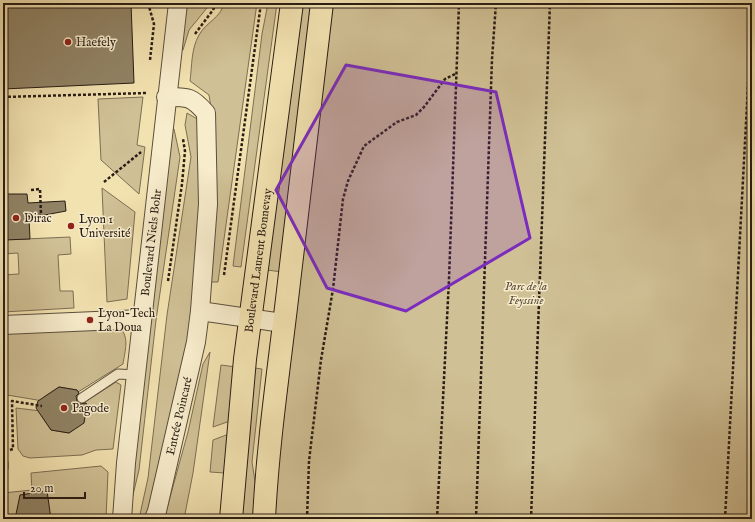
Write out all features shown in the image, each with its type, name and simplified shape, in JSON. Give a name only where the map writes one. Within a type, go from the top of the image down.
[{"type":"main road","name":"Boulevard Laurent Bonnevay","points":[[231,519],[250,318],[292,3]]},
{"type":"main road","points":[[264,519],[266,474],[322,3]]},
{"type":"street","name":"Boulevard Niels Bohr","points":[[122,519],[126,462],[137,375],[166,97],[178,3]]},
{"type":"street","name":"Entrée Poincaré","points":[[154,519],[196,342],[200,311],[208,204],[206,113],[194,100],[184,97],[166,97]]},
{"type":"street","points":[[200,311],[283,323]]},
{"type":"street","points":[[3,325],[142,319]]},
{"type":"lane","points":[[82,398],[118,374],[137,375]]},
{"type":"lane","points":[[3,463],[4,468]]},
{"type":"path","points":[[148,3],[154,24],[150,62]]},
{"type":"path","points":[[193,39],[197,28],[213,10],[216,3]]},
{"type":"path","points":[[223,280],[261,3]]},
{"type":"path","points":[[437,519],[449,279],[455,73],[459,3]]},
{"type":"path","points":[[476,519],[492,59],[496,3]]},
{"type":"path","points":[[531,519],[550,3]]},
{"type":"path","points":[[725,519],[752,10]]},
{"type":"path","points":[[307,519],[309,461],[319,375],[333,289],[343,199],[348,181],[364,146],[397,122],[416,115],[424,108],[445,79],[455,73]]},
{"type":"path","points":[[3,97],[147,93],[148,86]]},
{"type":"path","points":[[104,182],[143,149]]},
{"type":"path","points":[[28,216],[35,214],[41,215],[40,190],[31,190]]},
{"type":"path","points":[[8,451],[13,449],[12,401],[42,406]]},
{"type":"highlighted area","points":[[346,65],[496,92],[530,238],[406,311],[327,288],[276,190]]},
{"type":"green space","points":[[185,3],[211,3],[189,30],[183,50],[180,50]]},
{"type":"green space","points":[[224,3],[257,3],[218,282],[208,282],[213,120],[209,95],[190,81],[193,52],[196,40],[205,27],[217,16]]},
{"type":"green space","points":[[268,3],[277,3],[241,267],[233,266],[262,34]]},
{"type":"green space","points":[[303,3],[314,3],[282,272],[267,270]]},
{"type":"green space","name":"Parc de la Feyssine","points":[[332,3],[752,3],[752,519],[272,519]]},
{"type":"green space","points":[[143,97],[137,145],[145,147],[139,194],[101,160],[98,99]]},
{"type":"green space","points":[[187,113],[199,120],[200,201],[193,322],[147,519],[139,519],[148,478],[167,315],[191,157],[185,125]]},
{"type":"green space","points":[[172,129],[174,129],[180,157],[156,320],[139,470],[130,507],[130,491]]},
{"type":"green space","points":[[102,188],[135,212],[127,299],[107,302]]},
{"type":"green space","points":[[70,237],[71,254],[58,255],[60,291],[73,291],[74,308],[3,312],[3,275],[19,274],[18,253],[3,254],[3,240]]},
{"type":"green space","points":[[119,327],[126,339],[123,364],[78,392],[77,390],[59,387],[44,397],[43,401],[7,395],[3,332]]},
{"type":"green space","points":[[210,352],[193,473],[184,519],[164,519],[188,432],[203,364]]},
{"type":"green space","points":[[221,365],[236,367],[230,421],[213,427]]},
{"type":"green space","points":[[255,368],[262,369],[252,462],[257,494],[256,519],[239,519]]},
{"type":"green space","points":[[116,382],[121,385],[113,449],[96,450],[82,455],[30,458],[23,456],[18,449],[16,408],[41,411],[41,415],[51,430],[69,433],[83,423],[87,405],[85,402]]},
{"type":"green space","points":[[229,434],[225,473],[210,472],[213,440]]},
{"type":"green space","points":[[101,466],[108,472],[106,519],[5,519],[3,493],[32,490],[31,473]]},
{"type":"building","name":"Haefely","points":[[3,3],[131,3],[134,83],[3,89]]},
{"type":"building","name":"Dirac","points":[[3,194],[27,194],[28,203],[65,201],[66,211],[29,218],[30,239],[3,240]]},
{"type":"building","name":"Pagode","points":[[59,387],[77,390],[79,393],[76,396],[77,401],[80,404],[86,403],[87,405],[84,423],[69,433],[51,430],[36,408],[38,401]]},
{"type":"building","points":[[47,491],[51,519],[15,519],[20,495]]},
{"type":"place","name":"Haefely","points":[[68,42]]},
{"type":"place","name":"Dirac","points":[[16,218]]},
{"type":"place","name":"Lyon 1 Université","points":[[71,226]]},
{"type":"place","name":"Lyon-Tech La Doua","points":[[90,320]]},
{"type":"place","name":"Pagode","points":[[64,408]]}]
